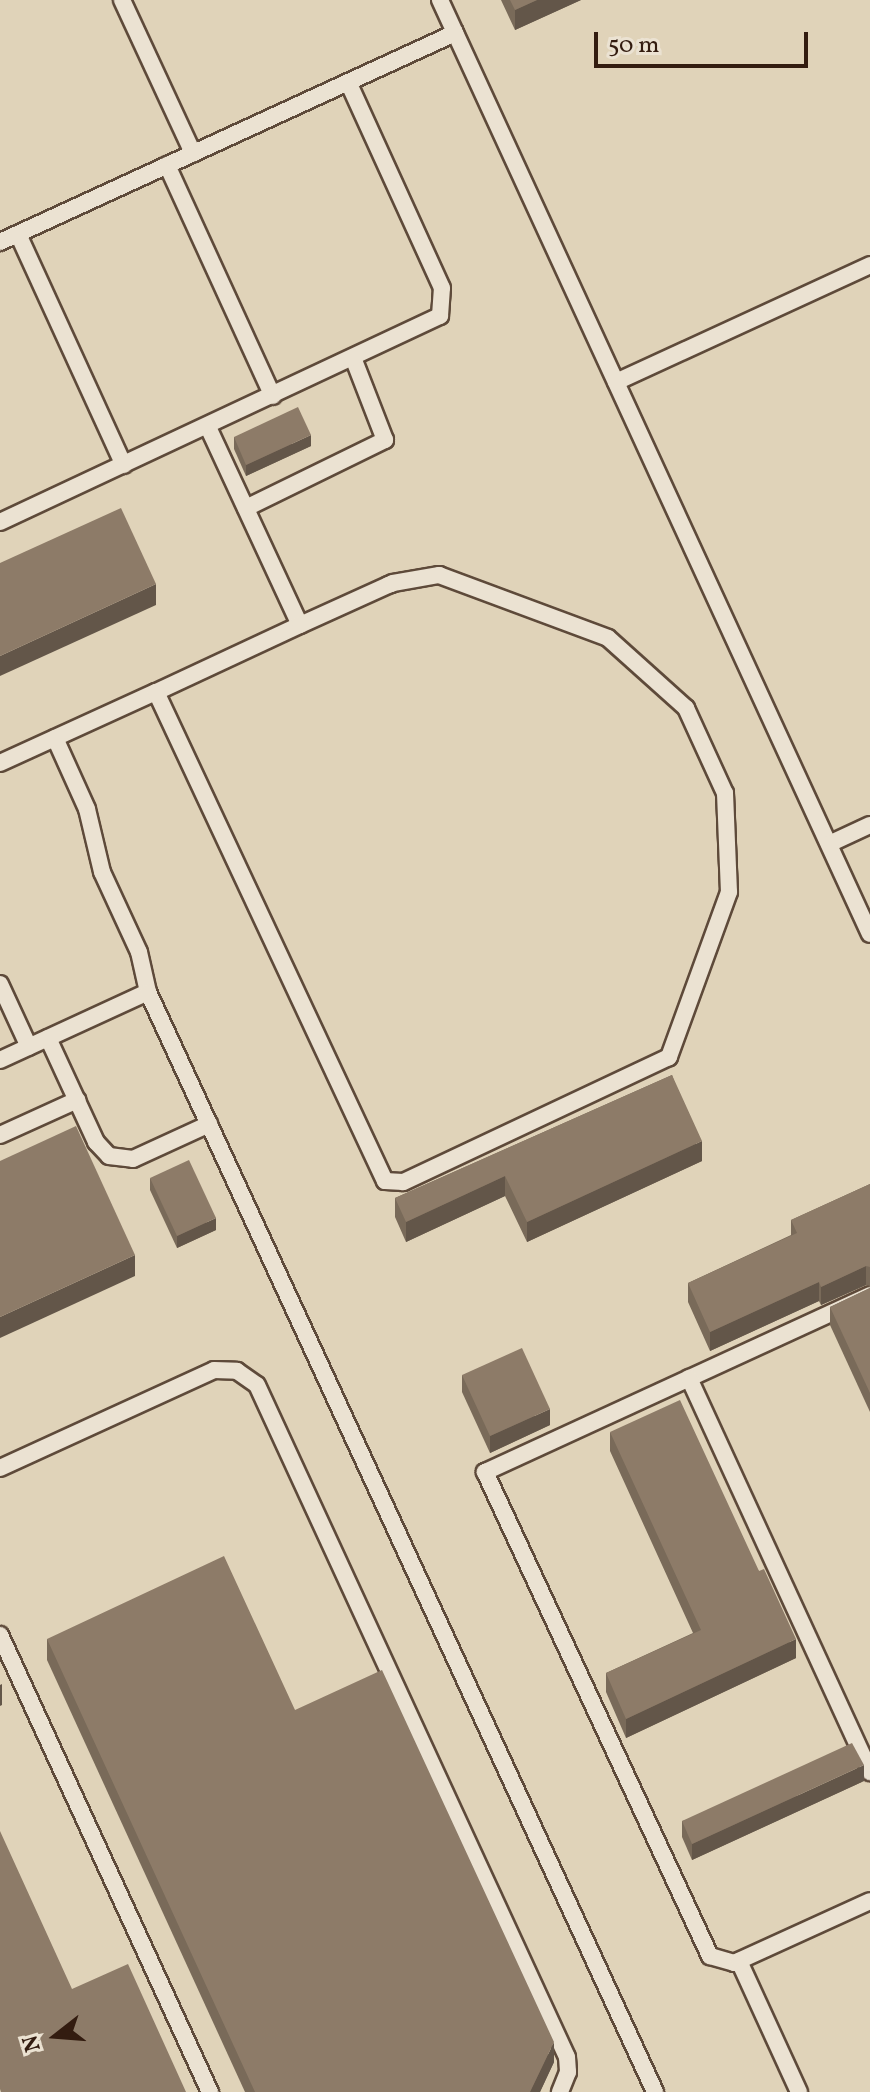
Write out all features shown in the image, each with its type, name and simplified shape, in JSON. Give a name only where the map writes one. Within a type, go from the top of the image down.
[{"type":"lane","points":[[122,0],[193,153]]},
{"type":"lane","points":[[440,0],[870,934]]},
{"type":"lane","points":[[0,242],[455,33]]},
{"type":"lane","points":[[0,522],[432,323],[445,300],[348,82]]},
{"type":"lane","points":[[167,165],[273,396]]},
{"type":"lane","points":[[18,234],[124,465]]},
{"type":"lane","points":[[616,382],[870,265]]},
{"type":"lane","points":[[246,508],[385,440],[354,360]]},
{"type":"lane","points":[[208,427],[300,625]]},
{"type":"lane","points":[[0,763],[393,583],[439,575],[610,639],[686,708],[725,793],[729,892],[665,1062],[403,1182],[382,1178],[156,692]]},
{"type":"lane","points":[[55,738],[87,809],[102,872],[139,952],[148,992],[655,2092]]},
{"type":"lane","points":[[829,844],[870,825]]},
{"type":"lane","points":[[0,984],[29,1047]]},
{"type":"lane","points":[[0,1060],[148,992]]},
{"type":"lane","points":[[48,1038],[99,1147],[115,1159],[133,1159],[209,1124]]},
{"type":"lane","points":[[0,1135],[77,1100]]},
{"type":"lane","points":[[870,1295],[485,1472],[704,1947],[718,1962],[739,1961],[870,1901]]},
{"type":"lane","points":[[0,1468],[214,1370],[237,1371],[257,1385],[567,2057],[568,2072],[560,2092]]},
{"type":"lane","points":[[689,1378],[870,1772]]},
{"type":"lane","points":[[0,1635],[210,2092]]},
{"type":"lane","points":[[739,1961],[799,2092]]},
{"type":"building","points":[[510,0],[537,0],[515,10]]},
{"type":"building","points":[[298,407],[311,435],[246,465],[234,437]]},
{"type":"building","points":[[121,508],[156,584],[0,656],[0,563]]},
{"type":"building","points":[[672,1075],[702,1141],[527,1222],[505,1176],[406,1222],[395,1198]]},
{"type":"building","points":[[76,1126],[135,1255],[0,1317],[0,1161]]},
{"type":"building","points":[[189,1160],[216,1218],[177,1236],[150,1178]]},
{"type":"building","points":[[870,1184],[870,1267],[866,1266],[821,1287],[819,1282],[710,1332],[688,1283],[797,1233],[791,1220]]},
{"type":"building","points":[[870,1288],[870,1393],[830,1307]]},
{"type":"building","points":[[522,1348],[550,1409],[490,1436],[462,1375]]},
{"type":"building","points":[[680,1400],[759,1571],[764,1569],[796,1639],[626,1719],[606,1673],[701,1630],[610,1432]]},
{"type":"building","points":[[224,1556],[295,1710],[382,1670],[554,2042],[530,2092],[255,2092],[47,1639]]},
{"type":"building","points":[[852,1743],[864,1765],[692,1844],[682,1821]]},
{"type":"building","points":[[0,1831],[72,1989],[128,1964],[186,2092],[1,2092]]}]
